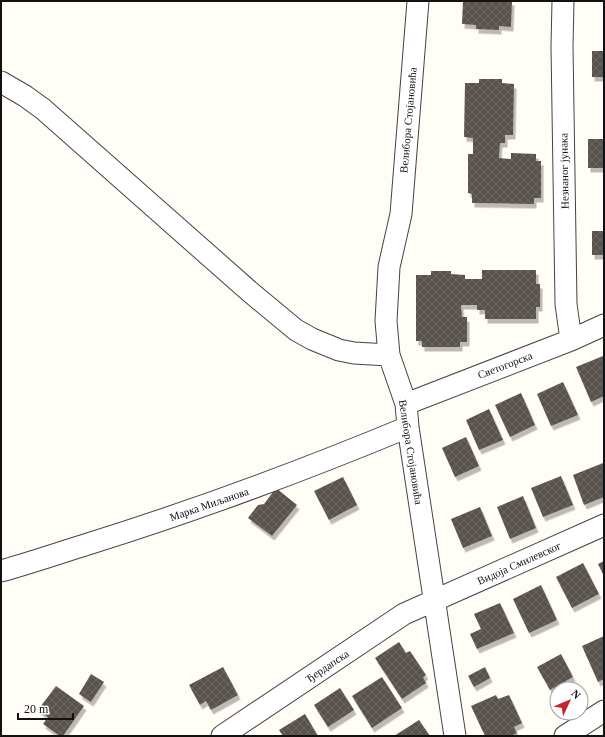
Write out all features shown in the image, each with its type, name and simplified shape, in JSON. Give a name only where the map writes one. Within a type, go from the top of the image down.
[{"type":"street","name":"Велибора Стојановића","points":[[418,1],[400,214],[389,267],[386,321],[389,354],[406,404],[408,427],[455,736]]},
{"type":"street","name":"Незнаног јунака","points":[[563,1],[562,46],[566,304],[570,340]]},
{"type":"street","points":[[1,82],[25,96],[43,110],[186,234],[254,296],[296,330],[312,340],[340,350],[354,353],[389,354]]},
{"type":"street","name":"Светогорска","points":[[406,404],[570,340],[604,325]]},
{"type":"street","name":"Марка Миљанова","points":[[4,571],[223,500],[300,471],[408,427]]},
{"type":"street","name":"Видоја Смилевског","points":[[434,601],[604,525]]},
{"type":"street","name":"Ђердапска","points":[[222,736],[404,614],[434,601]]},
{"type":"street","points":[[565,736],[604,711]]},
{"type":"building","points":[[463,1],[512,1],[511,27],[499,26],[499,30],[476,29],[476,25],[462,24]]},
{"type":"building","points":[[592,51],[604,51],[604,77],[592,77]]},
{"type":"building","points":[[479,79],[502,79],[502,83],[514,84],[513,135],[505,135],[505,143],[500,143],[499,158],[511,159],[511,153],[536,154],[536,161],[541,161],[541,198],[534,198],[534,204],[472,203],[472,194],[468,193],[468,154],[473,154],[473,138],[464,137],[465,83],[479,83]]},
{"type":"building","points":[[588,139],[604,139],[604,168],[588,168]]},
{"type":"building","points":[[592,231],[604,231],[604,255],[592,255]]},
{"type":"building","points":[[482,270],[536,270],[536,284],[540,284],[540,307],[536,307],[536,319],[485,319],[485,310],[477,310],[477,305],[461,305],[462,317],[467,317],[467,342],[460,342],[460,347],[422,347],[422,341],[416,341],[416,275],[431,275],[431,271],[451,271],[451,274],[465,275],[465,279],[482,279]]},
{"type":"building","points":[[603,356],[604,396],[591,402],[576,367]]},
{"type":"building","points":[[563,382],[578,415],[551,426],[537,394]]},
{"type":"building","points":[[521,393],[535,425],[510,437],[495,405]]},
{"type":"building","points":[[489,409],[503,440],[479,450],[466,420]]},
{"type":"building","points":[[466,437],[479,466],[455,477],[442,448]]},
{"type":"building","points":[[603,463],[604,497],[584,505],[573,475]]},
{"type":"building","points":[[561,476],[573,505],[543,517],[531,488]]},
{"type":"building","points":[[343,477],[357,505],[329,520],[314,491]]},
{"type":"building","points":[[276,488],[297,505],[272,536],[248,518],[258,505],[264,504]]},
{"type":"building","points":[[523,496],[536,528],[510,539],[497,507]]},
{"type":"building","points":[[480,507],[492,536],[463,548],[451,519]]},
{"type":"building","points":[[604,561],[604,576],[598,564]]},
{"type":"building","points":[[583,563],[599,594],[572,608],[556,577]]},
{"type":"building","points":[[541,585],[557,620],[529,633],[513,599]]},
{"type":"building","points":[[500,603],[514,633],[477,649],[470,634],[481,629],[474,614]]},
{"type":"building","points":[[604,636],[604,679],[598,682],[582,646]]},
{"type":"building","points":[[399,642],[406,653],[410,651],[426,675],[423,677],[426,683],[402,699],[375,658]]},
{"type":"building","points":[[561,654],[573,677],[566,681],[549,681],[549,688],[537,667]]},
{"type":"building","points":[[223,667],[238,695],[211,710],[206,701],[200,705],[189,685]]},
{"type":"building","points":[[485,667],[490,678],[474,687],[468,676]]},
{"type":"building","points":[[91,674],[104,682],[91,702],[79,694]]},
{"type":"building","points":[[382,677],[402,708],[372,728],[352,696]]},
{"type":"building","points":[[56,686],[84,706],[63,736],[60,736],[43,724],[48,717],[38,710]]},
{"type":"building","points":[[340,688],[354,710],[328,727],[314,705]]},
{"type":"building","points":[[496,695],[498,699],[509,695],[522,723],[514,727],[517,733],[511,736],[485,736],[471,706]]},
{"type":"building","points":[[305,714],[318,736],[283,736],[279,730]]},
{"type":"building","points":[[419,720],[430,736],[394,736]]}]
